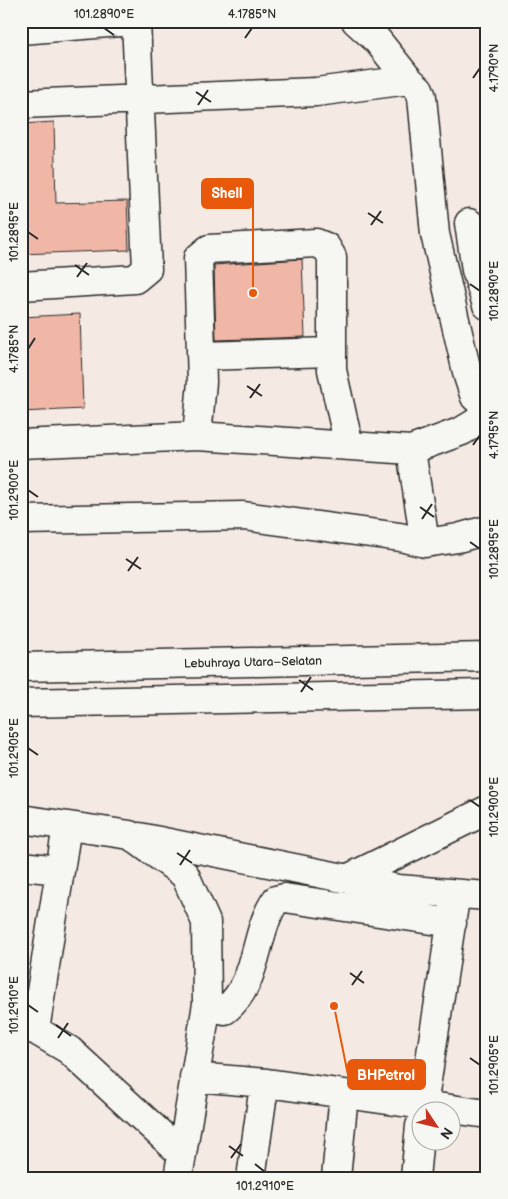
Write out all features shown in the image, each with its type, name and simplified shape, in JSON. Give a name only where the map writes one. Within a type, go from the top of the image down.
[{"type":"main road","points":[[21,30],[134,21],[147,268],[135,279],[21,286]]},
{"type":"main road","points":[[356,21],[377,40],[408,80],[419,89],[422,98],[435,234],[468,376],[476,397],[487,407]]},
{"type":"main road","points":[[21,104],[316,92],[408,80]]},
{"type":"main road","points":[[435,234],[478,219],[476,270],[487,304]]},
{"type":"main road","points":[[197,436],[202,382],[198,258],[209,250],[316,243],[326,247],[332,257],[332,370],[349,446]]},
{"type":"main road","points":[[201,356],[332,352]]},
{"type":"main road","points":[[21,444],[197,436],[411,450],[462,432],[487,416]]},
{"type":"main road","points":[[411,450],[425,543]]},
{"type":"main road","points":[[21,520],[244,516],[400,537],[425,543],[458,538],[487,530]]},
{"type":"main road","name":"Lebuhraya Utara–Selatan","points":[[21,667],[487,657]]},
{"type":"main road","points":[[21,703],[487,694]]},
{"type":"main road","points":[[349,878],[487,810]]},
{"type":"main road","points":[[21,819],[130,835],[398,889],[487,896]]},
{"type":"main road","points":[[66,826],[60,870],[28,1029],[69,1050],[180,1166]]},
{"type":"main road","points":[[130,835],[185,875],[206,922],[206,1004],[180,1166]]},
{"type":"main road","points":[[21,866],[60,870]]},
{"type":"main road","points":[[424,1102],[455,894]]},
{"type":"main road","points":[[206,1004],[225,1010],[235,1002],[250,976],[267,913],[276,900],[285,898],[452,923]]},
{"type":"main road","points":[[194,1078],[268,1083],[344,1094],[410,1111]]},
{"type":"main road","points":[[251,1178],[262,1100],[268,1083]]},
{"type":"main road","points":[[336,1178],[344,1094]]},
{"type":"main road","points":[[460,1114],[487,1114]]},
{"type":"main road","points":[[415,1178],[418,1152]]},
{"type":"building","points":[[54,122],[56,203],[127,201],[129,250],[21,254],[21,124]]},
{"type":"building","points":[[302,259],[305,337],[216,340],[214,265]]},
{"type":"building","points":[[80,314],[83,409],[21,412],[21,317]]},
{"type":"place","name":"Shell","points":[[253,293]]},
{"type":"place","name":"BHPetrol","points":[[334,1006]]}]
